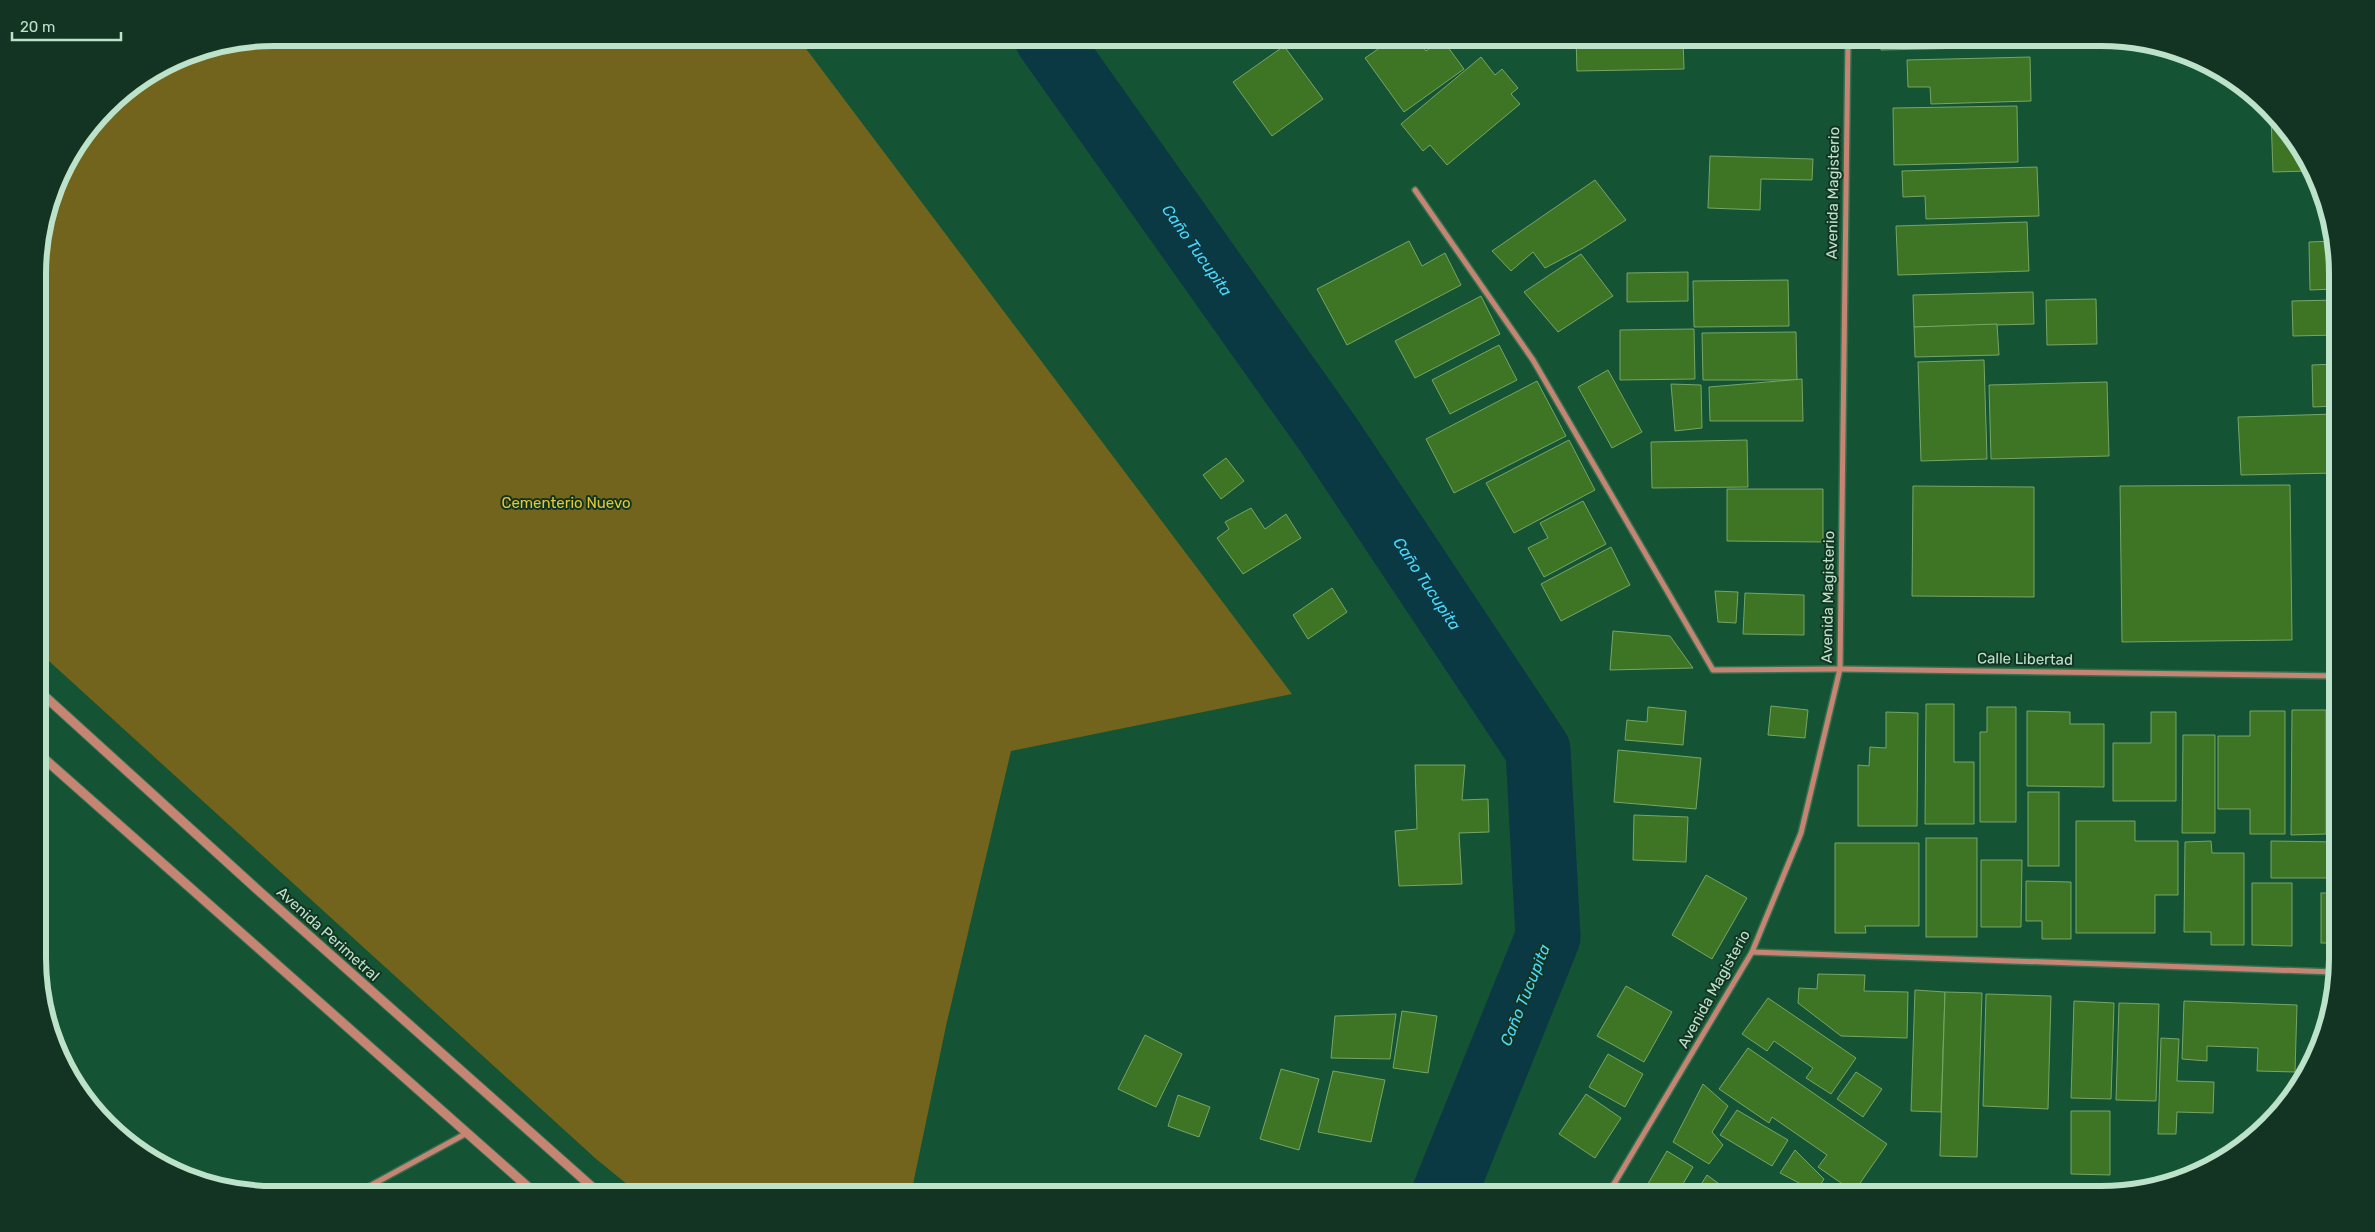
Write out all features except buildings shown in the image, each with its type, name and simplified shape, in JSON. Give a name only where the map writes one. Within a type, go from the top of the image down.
[{"type":"street","name":"Avenida Magisterio","points":[[1613,1186],[1752,952],[1801,833],[1840,669],[1848,46]]},
{"type":"street","name":"Calle Libertad","points":[[1415,190],[1533,360],[1713,670],[1840,669],[2329,676]]},
{"type":"street","name":"Avenida Perimetral","points":[[46,697],[260,892],[591,1186]]},
{"type":"street","points":[[46,760],[527,1186]]},
{"type":"street","points":[[1752,952],[2328,972]]},
{"type":"street","points":[[370,1186],[467,1133]]},
{"type":"green space","name":"Cementerio Nuevo","points":[[274,46],[804,46],[1292,694],[1011,751],[946,1026],[913,1186],[629,1186],[595,1158],[46,658],[46,274],[48,244],[54,215],[58,201],[77,160],[93,135],[113,113],[135,93],[160,77],[201,58],[244,48]]},
{"type":"waterway","name":"Caño Tucupita","points":[[1053,46],[1330,437],[1538,750],[1548,937],[1447,1186]]}]
